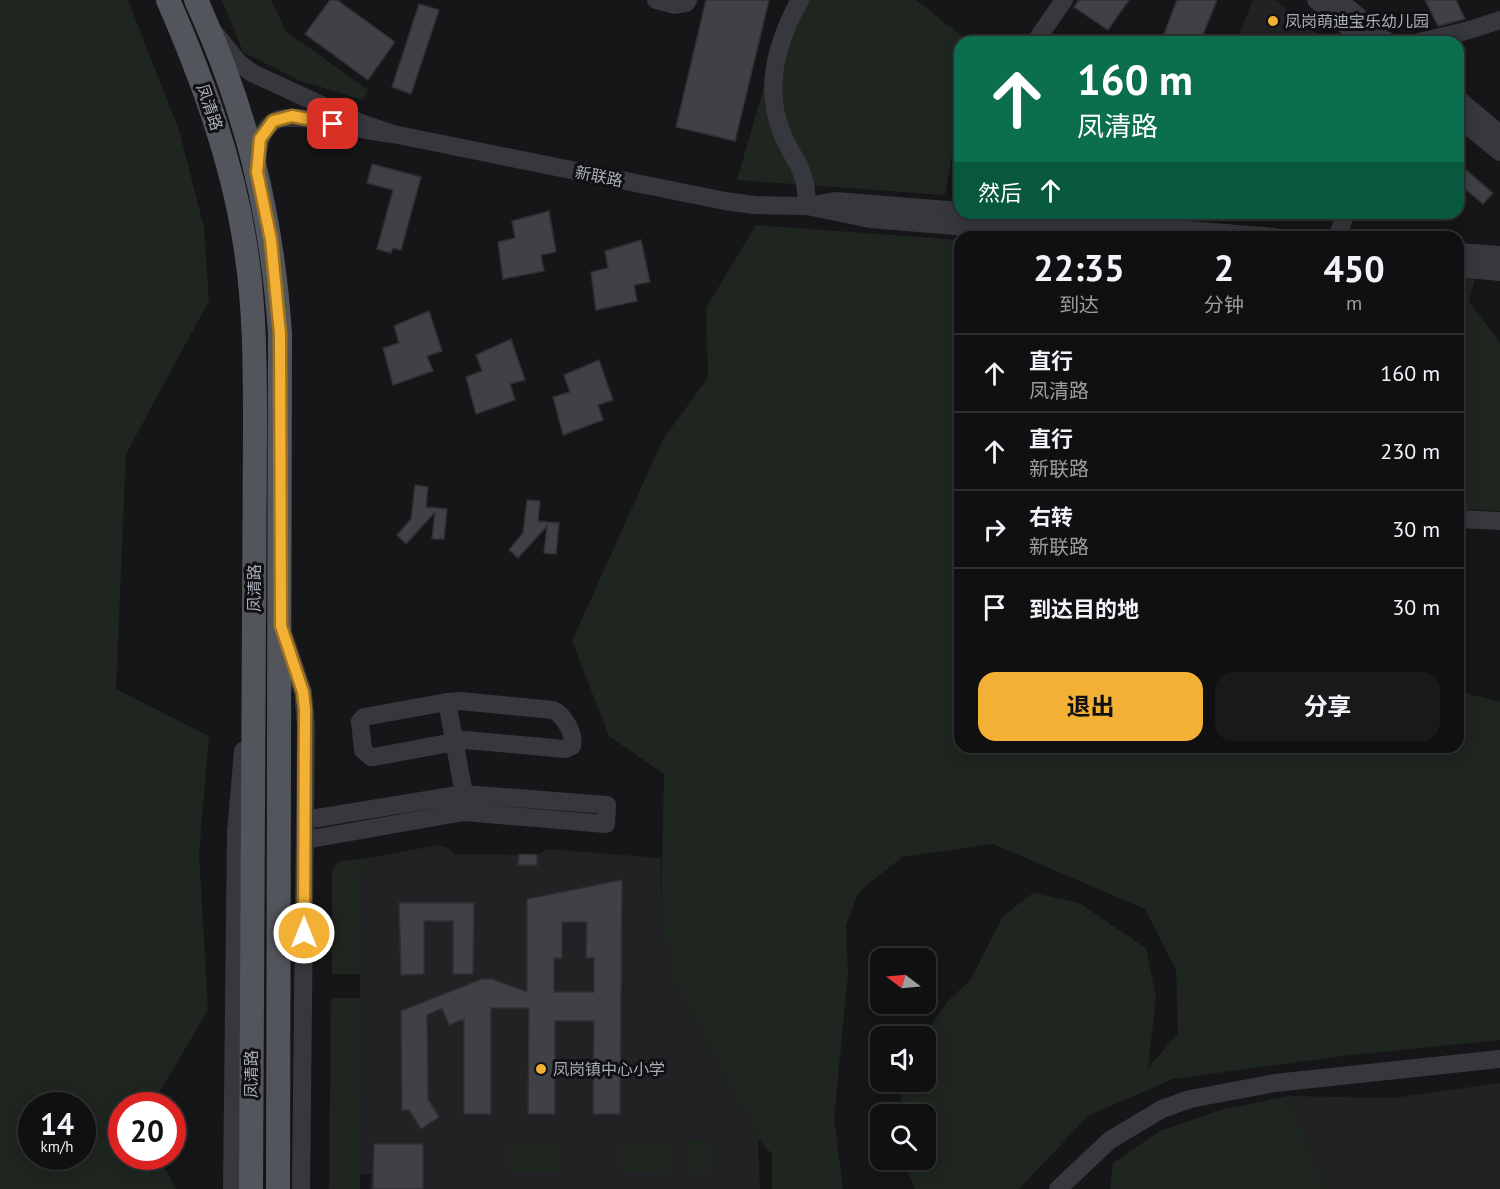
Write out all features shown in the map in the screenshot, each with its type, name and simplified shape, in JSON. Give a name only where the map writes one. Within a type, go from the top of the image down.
[{"type":"main road","name":"凤清路","points":[[168,0],[220,137],[245,245],[255,382],[251,1189]]},
{"type":"main road","name":"凤清路","points":[[201,11],[257,172],[271,240],[280,334],[278,1189]]},
{"type":"street","points":[[656,0],[675,5],[686,3],[688,0]]},
{"type":"street","points":[[800,0],[780,41],[774,64],[773,89],[775,113],[782,134],[807,181],[807,206]]},
{"type":"street","points":[[1039,36],[1064,0]]},
{"type":"street","points":[[1316,0],[1358,36]]},
{"type":"street","points":[[1339,0],[1381,36]]},
{"type":"street","name":"新联路","points":[[201,11],[228,52],[252,73],[393,134]]},
{"type":"street","points":[[1445,36],[1500,20]]},
{"type":"street","points":[[1464,104],[1500,134]]},
{"type":"street","name":"新联路","points":[[257,172],[260,139],[273,121],[282,117],[302,117],[372,133],[393,134],[725,201],[754,205],[807,206],[837,201],[954,211]]},
{"type":"street","points":[[1464,123],[1500,152]]},
{"type":"street","name":"新联路","points":[[807,206],[870,219],[1014,231]]},
{"type":"street","points":[[1053,219],[1200,231]]},
{"type":"street","points":[[1464,252],[1500,255]]},
{"type":"street","points":[[1464,269],[1500,272]]},
{"type":"street","points":[[1464,519],[1500,521]]},
{"type":"street","points":[[281,626],[303,692],[305,709],[301,1189]]},
{"type":"street","points":[[232,1189],[236,832],[254,642]]},
{"type":"street","points":[[460,701],[553,710],[561,716],[574,741],[572,746],[565,749],[466,740],[371,757],[363,750],[358,727],[364,717],[447,702],[460,701]]},
{"type":"street","points":[[447,702],[464,794]]},
{"type":"street","points":[[305,820],[464,794],[608,806],[606,824],[464,812],[305,840]]},
{"type":"street","points":[[1058,1189],[1110,1140],[1162,1109],[1190,1099],[1275,1083],[1500,1059]]},
{"type":"shaded area","points":[[0,0],[128,0],[180,133],[204,228],[209,301],[126,454],[116,689],[209,736],[199,853],[208,1010],[160,1092],[108,1092],[108,1170],[166,1170],[176,1189],[0,1189]]},
{"type":"shaded area","points":[[222,0],[271,0],[286,31],[368,90],[363,100],[298,80],[243,52]]},
{"type":"shaded area","points":[[789,0],[916,0],[961,36],[954,36],[954,152],[945,195],[737,180]]},
{"type":"shaded area","name":"凤岗萌迪宝乐幼儿园","points":[[1253,0],[1275,0],[1320,36],[1238,36]]},
{"type":"shaded area","points":[[756,225],[954,240],[954,753],[1464,753],[1464,693],[1500,702],[1500,1040],[1343,1056],[1173,1079],[1088,1116],[1019,1189],[915,1189],[906,1170],[936,1170],[936,1104],[900,1104],[903,1092],[936,1092],[936,1026],[931,1026],[948,1001],[971,979],[1003,916],[1033,893],[1079,903],[1146,948],[1156,998],[1148,1068],[1178,1033],[1176,970],[1145,909],[993,844],[902,857],[859,892],[846,925],[848,975],[834,1118],[843,1189],[772,1189],[772,1154],[758,1139],[671,976],[661,918],[664,774],[609,736],[572,641],[663,439],[708,378],[706,308]]},
{"type":"shaded area","points":[[1464,277],[1475,278],[1469,302],[1500,343],[1500,511],[1464,509]]},
{"type":"shaded area","name":"凤岗镇中心小学","points":[[438,845],[448,848],[455,854],[537,855],[547,849],[661,858],[661,918],[671,976],[758,1139],[760,1189],[370,1189],[371,1174],[360,1174],[360,882],[364,868],[373,857]]},
{"type":"shaded area","points":[[373,857],[364,868],[360,882],[361,974],[332,974],[332,871],[338,862]]},
{"type":"shaded area","points":[[331,998],[361,998],[360,1189],[329,1189]]},
{"type":"shaded area","points":[[1500,1083],[1500,1189],[1325,1189],[1289,1096],[1393,1098]]},
{"type":"shaded area","points":[[1289,1096],[1325,1189],[1110,1189],[1113,1163],[1160,1131],[1220,1110]]},
{"type":"shaded area","points":[[685,1140],[713,1141],[713,1173],[684,1173]]},
{"type":"shaded area","points":[[509,1142],[564,1142],[563,1172],[509,1172]]},
{"type":"shaded area","points":[[618,1142],[673,1143],[672,1173],[618,1172]]},
{"type":"building","points":[[330,0],[337,0],[395,42],[368,80],[305,34]]},
{"type":"building","points":[[706,0],[769,0],[735,141],[676,127]]},
{"type":"building","points":[[1079,0],[1129,0],[1108,30],[1074,7]]},
{"type":"building","points":[[1177,0],[1217,0],[1202,36],[1163,36]]},
{"type":"building","points":[[1425,0],[1456,0],[1465,19],[1438,26]]},
{"type":"building","points":[[419,4],[439,10],[411,94],[392,87]]},
{"type":"building","points":[[372,164],[421,177],[401,250],[393,248],[391,253],[377,249],[393,190],[367,183]]},
{"type":"building","points":[[1464,168],[1493,193],[1483,204],[1464,188]]},
{"type":"building","points":[[549,211],[556,252],[541,255],[544,271],[503,279],[498,242],[515,238],[512,221]]},
{"type":"building","points":[[641,240],[650,282],[634,285],[637,301],[596,310],[591,272],[608,268],[605,251]]},
{"type":"building","points":[[429,311],[442,351],[427,356],[433,371],[393,385],[383,348],[399,343],[394,326]]},
{"type":"building","points":[[511,339],[525,380],[510,384],[515,400],[476,414],[466,377],[482,371],[476,355]]},
{"type":"building","points":[[599,360],[613,400],[598,405],[603,420],[563,435],[553,397],[570,392],[564,375]]},
{"type":"building","points":[[415,485],[428,487],[426,507],[447,509],[444,539],[432,539],[435,512],[406,544],[397,535],[411,519]]},
{"type":"building","points":[[527,500],[540,501],[538,521],[559,523],[556,554],[544,553],[547,526],[518,558],[509,550],[523,533]]},
{"type":"building","points":[[519,854],[537,855],[537,865],[518,865]]},
{"type":"building","points":[[622,880],[620,1114],[593,1114],[594,1021],[555,1021],[555,1114],[528,1114],[529,1008],[491,1008],[491,1114],[464,1114],[464,1019],[449,1025],[442,1008],[427,1015],[428,1099],[439,1117],[421,1129],[409,1110],[402,1110],[401,1011],[482,979],[492,979],[527,992],[527,899]],"holes":[[[562,922],[587,922],[586,958],[594,958],[594,992],[554,992],[554,958],[562,958]]]},
{"type":"building","points":[[399,903],[474,903],[473,974],[453,974],[453,921],[424,921],[424,974],[401,975]]},
{"type":"building","points":[[374,1144],[423,1144],[423,1189],[373,1189]]},
{"type":"place","name":"凤岗萌迪宝乐幼儿园","points":[[1273,21]]},
{"type":"place","name":"凤岗镇中心小学","points":[[541,1069]]},
{"type":"route","points":[[304,933],[305,709],[303,692],[281,626],[282,380],[280,334],[271,240],[257,172],[260,139],[273,121],[292,116],[333,124]]}]
